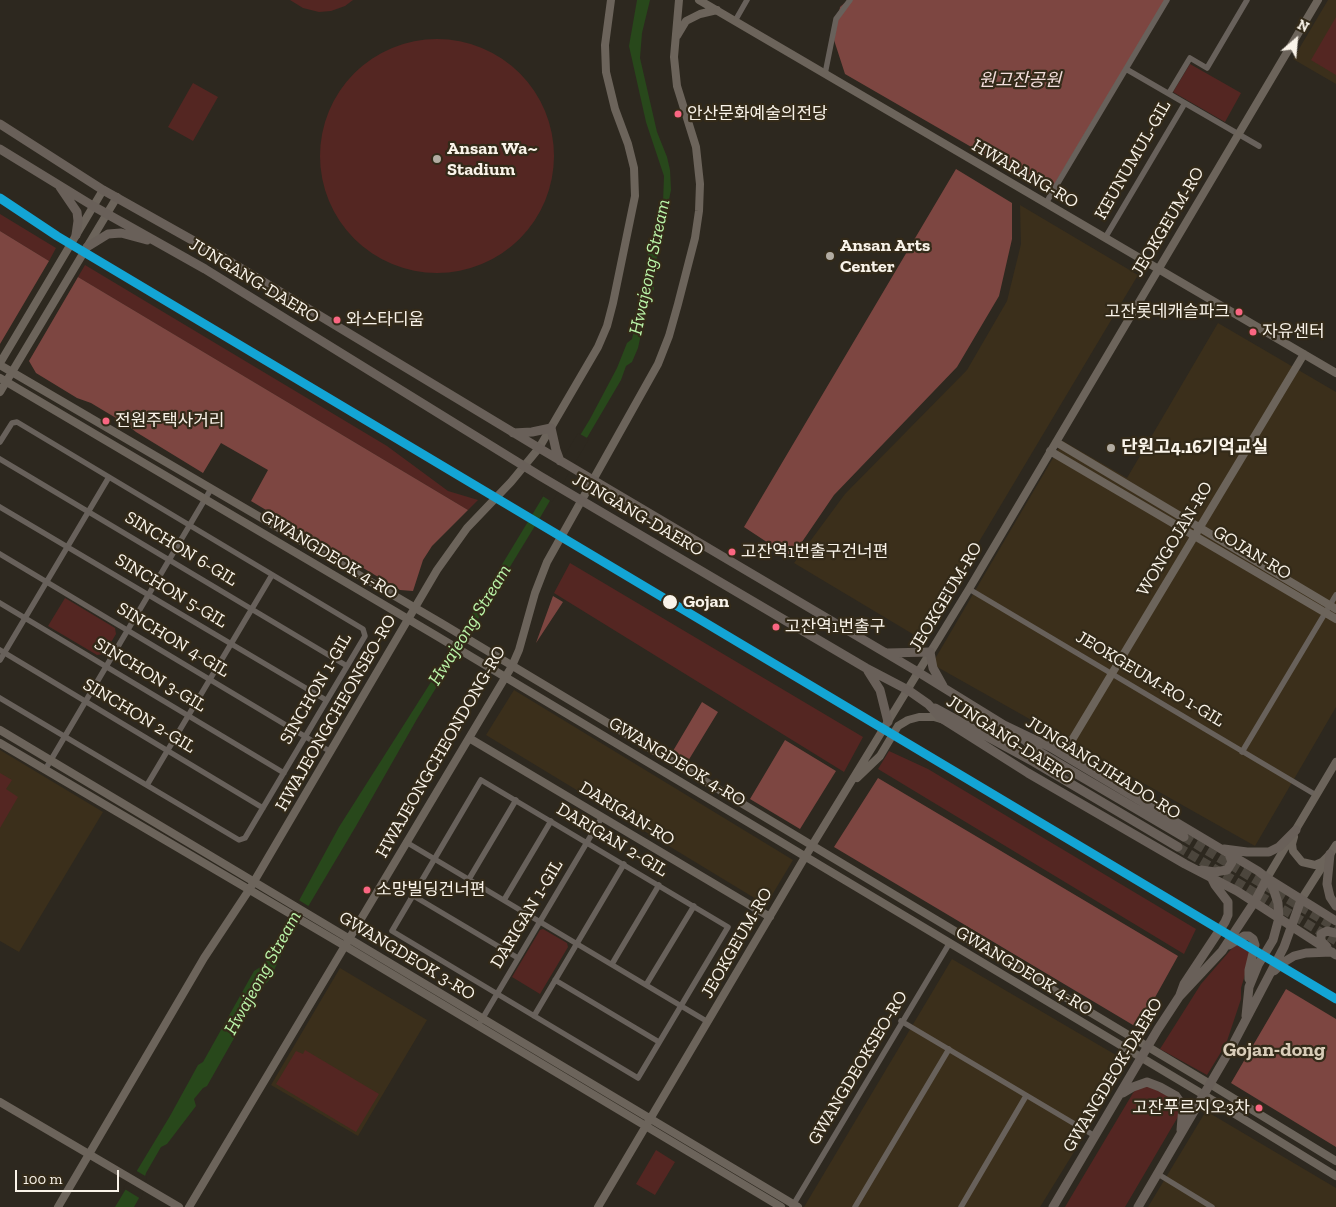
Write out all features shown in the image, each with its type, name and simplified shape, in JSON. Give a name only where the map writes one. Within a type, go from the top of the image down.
[{"type":"main road","name":"JUNGANG-DAERO","points":[[0,124],[103,190],[224,258],[538,448],[556,456],[582,474],[918,672],[1004,725],[1076,762],[1258,871],[1336,921]]},
{"type":"main road","name":"JUNGANG-DAERO","points":[[0,149],[93,206],[166,246],[540,476],[866,668],[908,690],[928,704],[934,712],[946,721],[1028,773],[1185,864],[1255,901],[1291,927],[1334,953]]},
{"type":"main road","points":[[56,182],[76,212],[78,221],[76,235]]},
{"type":"main road","points":[[87,247],[108,234],[121,233],[166,246]]},
{"type":"main road","points":[[513,433],[551,428],[556,456]]},
{"type":"main road","points":[[886,653],[930,652],[934,668],[944,688]]},
{"type":"main road","points":[[866,668],[880,690],[888,722]]},
{"type":"main road","name":"JUNGANGJIHADO-RO","points":[[928,704],[1034,762],[1178,847]]},
{"type":"main road","name":"JUNGANGJIHADO-RO","points":[[1004,725],[1041,753],[1184,838]]},
{"type":"main road","points":[[1220,848],[1247,852],[1270,852],[1279,847],[1296,830]]},
{"type":"main road","points":[[1185,864],[1207,872],[1227,870],[1232,862],[1229,854]]},
{"type":"main road","points":[[1330,854],[1327,884],[1330,897],[1336,906]]},
{"type":"main road","points":[[1249,987],[1258,965],[1275,935],[1279,918],[1278,903],[1267,878]]},
{"type":"main road","name":"GWANGDEOK-DAERO","points":[[1053,1207],[1121,1095],[1147,1047],[1180,997],[1222,951],[1255,901],[1267,878]]},
{"type":"main road","points":[[1180,997],[1184,984],[1228,916],[1228,902],[1214,886],[1212,879]]},
{"type":"main road","points":[[1138,1207],[1245,1022],[1284,948],[1301,900]]},
{"type":"main road","points":[[1334,953],[1320,938],[1321,934],[1325,932],[1336,934]]},
{"type":"main road","points":[[1222,951],[1240,937],[1247,936],[1253,939],[1255,945],[1250,970],[1245,1022]]},
{"type":"main road","points":[[1270,974],[1294,956],[1306,953],[1334,953]]},
{"type":"main road","points":[[1121,1095],[1132,1087],[1147,1082],[1176,1096],[1183,1106],[1181,1135]]},
{"type":"street","name":"HWAJEONGCHEONSEO-RO","points":[[58,1207],[204,958],[249,890],[437,570],[462,535],[498,494],[512,482],[538,448],[598,347],[607,326],[635,196],[634,168],[628,144],[615,109],[606,72],[605,45],[611,0]]},
{"type":"street","name":"HWAJEONGCHEONDONG-RO","points":[[189,1207],[512,666],[519,650],[541,575],[547,562],[658,364],[669,336],[695,238],[699,211],[700,184],[696,147],[677,86],[674,57],[679,0]]},
{"type":"street","name":"HWARANG-RO","points":[[699,0],[1336,373]]},
{"type":"street","points":[[735,21],[747,0]]},
{"type":"street","points":[[825,74],[836,19],[850,0]]},
{"type":"street","points":[[1046,203],[1167,0]]},
{"type":"street","name":"KEUNUMUL-GIL","points":[[1105,238],[1185,103],[1168,93],[1190,58],[1206,68],[1247,0]]},
{"type":"street","name":"JEOKGEUM-RO","points":[[598,1207],[805,857],[969,589],[1318,0]]},
{"type":"street","points":[[676,37],[686,21],[700,14],[717,10]]},
{"type":"street","points":[[1126,68],[1168,93]]},
{"type":"street","points":[[1185,103],[1259,146]]},
{"type":"street","points":[[0,364],[103,190]]},
{"type":"street","points":[[0,392],[3,380],[12,372],[117,197]]},
{"type":"street","name":"WONGOJAN-RO","points":[[1072,740],[1304,354]]},
{"type":"street","name":"GWANGDEOK 4-RO","points":[[0,364],[441,623],[1336,1161]]},
{"type":"street","name":"GWANGDEOK 4-RO","points":[[3,380],[486,665],[1336,1176]]},
{"type":"street","name":"SINCHON 1-GIL","points":[[0,442],[12,423],[18,422],[363,629],[364,636],[246,838],[239,840],[0,698]]},
{"type":"street","name":"GOJAN-RO","points":[[1056,442],[1333,607]]},
{"type":"street","name":"GOJAN-RO","points":[[1050,451],[1336,619]]},
{"type":"street","name":"SINCHON 6-GIL","points":[[0,459],[347,666]]},
{"type":"street","points":[[0,660],[2,651],[25,618],[108,477]]},
{"type":"street","points":[[45,770],[212,489]]},
{"type":"street","name":"SINCHON 5-GIL","points":[[0,506],[326,700]]},
{"type":"street","name":"SINCHON 4-GIL","points":[[0,554],[331,752]]},
{"type":"street","points":[[146,785],[272,575]]},
{"type":"street","name":"JEOKGEUM-RO 1-GIL","points":[[969,589],[1316,795]]},
{"type":"street","points":[[1242,752],[1325,613],[1333,607],[1336,595]]},
{"type":"street","name":"SINCHON 3-GIL","points":[[0,602],[284,773]]},
{"type":"street","name":"SINCHON 2-GIL","points":[[2,651],[263,808]]},
{"type":"street","points":[[848,787],[880,756],[898,726],[908,720],[927,717],[946,721]]},
{"type":"street","name":"GWANGDEOK 3-RO","points":[[0,730],[795,1206]]},
{"type":"street","name":"DARIGAN-RO","points":[[469,738],[770,917]]},
{"type":"street","points":[[1050,747],[1072,740],[1076,762]]},
{"type":"street","name":"GWANGDEOK 3-RO","points":[[0,743],[345,946],[781,1207]]},
{"type":"street","name":"GWANGDEOK-DAERO","points":[[1267,878],[1336,762]]},
{"type":"street","name":"DARIGAN 2-GIL","points":[[481,780],[516,800],[728,926],[638,1078],[392,931],[481,780]]},
{"type":"street","points":[[468,879],[516,800]]},
{"type":"street","name":"DARIGAN 1-GIL","points":[[478,1026],[602,817]]},
{"type":"street","points":[[504,900],[551,821]]},
{"type":"street","points":[[1296,830],[1292,851],[1302,862],[1315,865],[1322,862],[1330,854]]},
{"type":"street","points":[[406,842],[708,1022]]},
{"type":"street","points":[[1301,900],[1336,845]]},
{"type":"street","points":[[534,1016],[624,864]]},
{"type":"street","points":[[612,964],[659,885]]},
{"type":"street","points":[[412,895],[518,958]]},
{"type":"street","points":[[646,985],[694,906]]},
{"type":"street","name":"GWANGDEOKSEO-RO","points":[[795,1206],[901,1021],[949,944]]},
{"type":"street","points":[[555,980],[659,1042]]},
{"type":"street","points":[[901,1021],[1095,1136]]},
{"type":"street","points":[[855,1207],[949,1049]]},
{"type":"street","points":[[961,1207],[1026,1096]]},
{"type":"street","points":[[0,1102],[178,1207]]},
{"type":"street","points":[[1158,1174],[1212,1207]]},
{"type":"shaded area","points":[[290,0],[353,0],[345,6],[331,11],[319,12],[303,8]]},
{"type":"shaded area","points":[[1328,0],[1336,0],[1336,84],[1293,59]]},
{"type":"shaded area","points":[[1336,17],[1336,75],[1311,60]]},
{"type":"shaded area","name":"Ansan Wa~ Stadium","points":[[437,39],[460,41],[482,48],[502,59],[520,73],[534,91],[545,111],[552,133],[554,156],[552,179],[545,201],[534,221],[520,239],[502,253],[482,264],[460,271],[437,273],[414,271],[392,264],[372,253],[354,239],[340,221],[329,201],[322,179],[320,156],[322,133],[329,111],[340,91],[354,73],[372,59],[392,48],[414,41]]},
{"type":"shaded area","points":[[1190,64],[1241,93],[1225,122],[1173,92]]},
{"type":"shaded area","points":[[193,83],[218,97],[193,141],[168,127]]},
{"type":"shaded area","points":[[1020,205],[1138,275],[921,639],[794,563],[845,494],[967,370],[1007,301],[1021,244]]},
{"type":"shaded area","points":[[0,214],[56,248],[49,261],[0,231]]},
{"type":"shaded area","points":[[85,265],[387,446],[448,491],[478,500],[468,510],[78,277]]},
{"type":"shaded area","points":[[1218,323],[1336,392],[1336,707],[1255,846],[932,664],[1063,441],[1127,478]]},
{"type":"shaded area","points":[[570,563],[863,737],[844,772],[554,593]]},
{"type":"shaded area","points":[[65,598],[115,628],[116,634],[104,654],[97,655],[48,626]]},
{"type":"shaded area","points":[[514,690],[793,860],[766,905],[486,735]]},
{"type":"shaded area","points":[[0,750],[103,812],[19,952],[0,941]]},
{"type":"shaded area","points":[[889,751],[928,769],[1196,929],[1184,954],[878,769]]},
{"type":"shaded area","points":[[0,773],[12,780],[6,789],[18,797],[0,828]]},
{"type":"shaded area","points":[[543,929],[567,943],[568,947],[540,994],[512,977],[540,930]]},
{"type":"shaded area","points":[[1243,941],[1251,945],[1251,955],[1241,988],[1241,999],[1226,1044],[1207,1075],[1160,1049],[1201,984],[1235,945]]},
{"type":"shaded area","points":[[952,959],[1121,1058],[1124,1071],[1040,1207],[804,1207]]},
{"type":"shaded area","points":[[340,968],[427,1020],[358,1136],[271,1085]]},
{"type":"shaded area","points":[[305,1050],[379,1094],[356,1132],[276,1084],[296,1051],[303,1054]]},
{"type":"shaded area","points":[[1142,1086],[1151,1087],[1173,1099],[1180,1108],[1179,1115],[1125,1207],[1065,1207],[1133,1093]]},
{"type":"shaded area","points":[[1206,1111],[1336,1188],[1336,1207],[1148,1207]]},
{"type":"shaded area","points":[[656,1150],[675,1162],[655,1195],[636,1184]]},
{"type":"green space","name":"원고잔공원","points":[[848,0],[1165,0],[1054,185],[1044,189],[845,74],[834,40],[840,7]]},
{"type":"green space","points":[[956,169],[1012,203],[1012,239],[999,296],[957,367],[834,495],[791,558],[744,527]]},
{"type":"green space","points":[[0,231],[49,261],[0,344]]},
{"type":"green space","points":[[78,277],[468,510],[432,546],[423,560],[413,591],[400,590],[251,501],[268,470],[221,443],[203,473],[91,403],[77,398],[36,373],[29,361]]},
{"type":"green space","points":[[553,596],[563,602],[536,643]]},
{"type":"green space","points":[[702,702],[718,712],[688,761],[673,751]]},
{"type":"green space","points":[[785,740],[836,771],[800,829],[750,799]]},
{"type":"green space","points":[[878,778],[1178,956],[1138,1028],[834,847]]},
{"type":"green space","points":[[1286,989],[1336,1019],[1336,1147],[1231,1083]]},
{"type":"water","name":"Hwajeong Stream","points":[[637,0],[650,0],[642,33],[640,58],[657,132],[667,157],[671,190],[651,286],[654,287],[654,290],[650,292],[638,348],[632,362],[626,366],[621,380],[541,516],[417,719],[287,942],[270,979],[263,987],[207,1086],[194,1099],[196,1106],[167,1144],[161,1147],[146,1173],[139,1198],[134,1207],[115,1207],[170,1116],[198,1065],[203,1062],[254,971],[264,965],[339,827],[431,682],[590,419],[617,368],[627,343],[632,339],[641,303],[648,254],[663,203],[664,176],[646,122],[629,46]]},
{"type":"pier","points":[[578,433],[589,439],[552,502],[541,495]]},
{"type":"pier","points":[[461,628],[471,634],[455,661],[445,655]]},
{"type":"pier","points":[[297,899],[310,907],[297,929],[285,921]]},
{"type":"pier","points":[[135,1170],[147,1177],[141,1199],[123,1188]]},
{"type":"tunnel","points":[[1184,837],[1336,928]]},
{"type":"tunnel","points":[[1178,847],[1336,941]]},
{"type":"transit line","points":[[0,198],[57,236],[1336,999]]},
{"type":"place","name":"안산문화예술의전당","points":[[678,114]]},
{"type":"place","name":"Ansan Wa~ Stadium","points":[[437,159]]},
{"type":"place","name":"Ansan Arts Center","points":[[830,256]]},
{"type":"place","name":"고잔롯데캐슬파크","points":[[1239,312]]},
{"type":"place","name":"와스타디움","points":[[337,320]]},
{"type":"place","name":"자유센터","points":[[1253,332]]},
{"type":"place","name":"전원주택사거리","points":[[106,421]]},
{"type":"place","name":"단원고4.16기억교실","points":[[1111,448]]},
{"type":"place","name":"고잔역1번출구건너편","points":[[732,552]]},
{"type":"place","name":"Gojan","points":[[670,602]]},
{"type":"place","name":"고잔역1번출구","points":[[776,627]]},
{"type":"place","name":"소망빌딩건너편","points":[[367,890]]},
{"type":"place","name":"고잔푸르지오3차","points":[[1259,1108]]},
{"type":"district","name":"Gojan-dong","points":[[1274,1050]]}]
